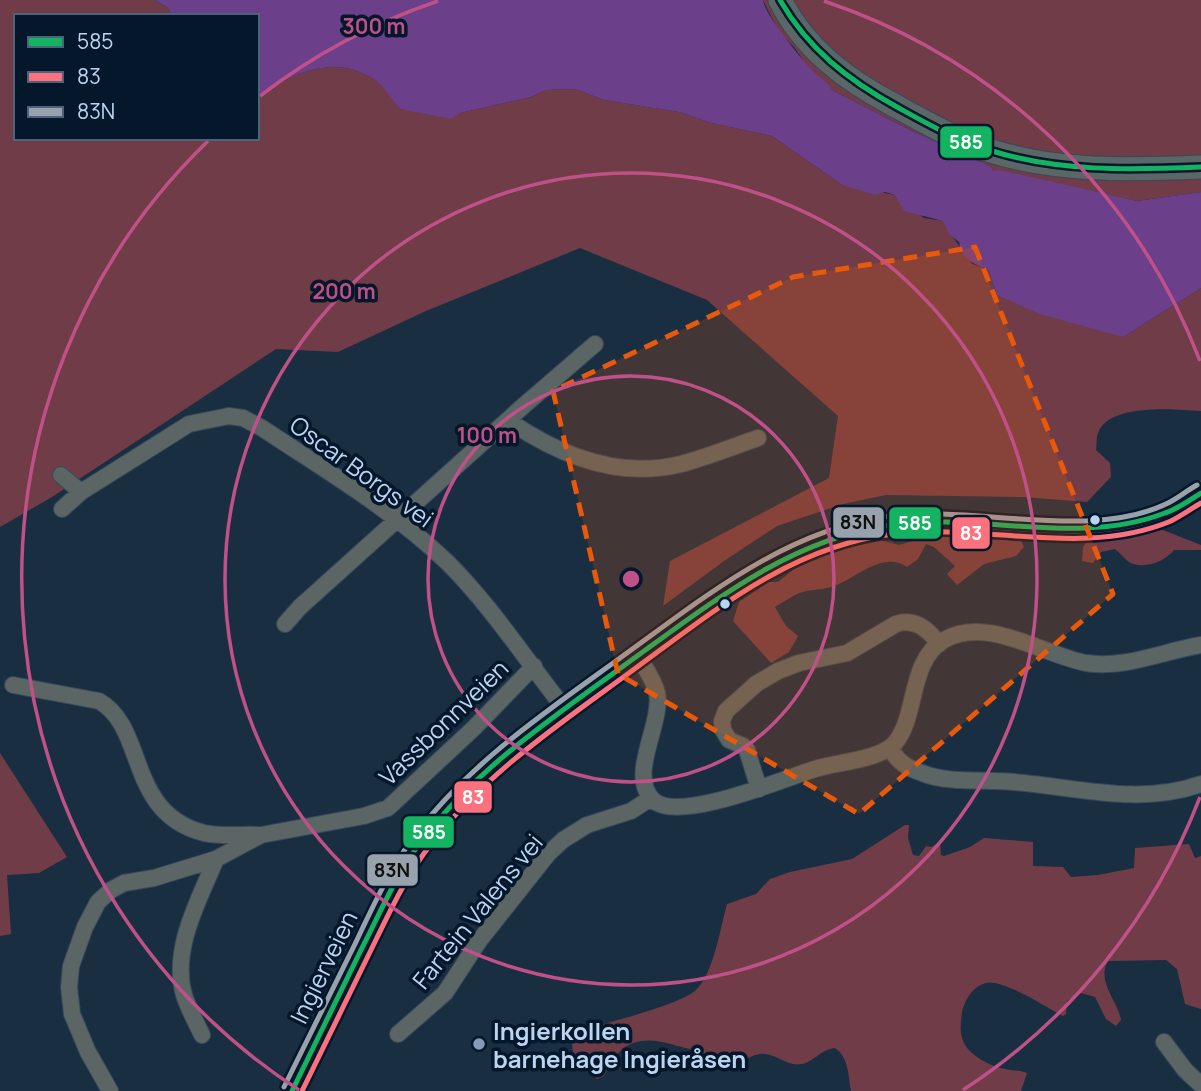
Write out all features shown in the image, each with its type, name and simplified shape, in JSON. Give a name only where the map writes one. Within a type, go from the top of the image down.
[{"type":"main road","points":[[780,0],[809,44],[848,78],[914,116],[977,146],[1012,156],[1078,166],[1124,169],[1201,166]]},
{"type":"main road","name":"Ingierveien","points":[[292,1091],[385,900],[415,849],[468,786],[565,709],[758,571],[802,549],[874,528],[920,523],[1061,529],[1105,527],[1156,517],[1197,502]]},
{"type":"street","points":[[285,624],[300,607],[595,344]]},
{"type":"street","name":"Oscar Borgs vei","points":[[62,509],[80,492],[190,424],[229,416],[243,418],[399,520],[447,563],[534,666],[565,709]]},
{"type":"street","points":[[509,421],[558,451],[584,461],[615,467],[651,468],[679,465],[758,438]]},
{"type":"street","points":[[61,475],[80,492]]},
{"type":"street","points":[[759,789],[747,750],[728,738],[722,724],[726,711],[756,684],[783,668],[854,650],[900,622],[908,621],[919,625],[939,644]]},
{"type":"street","points":[[638,656],[654,683],[657,695],[657,711],[644,770],[645,786],[651,798],[662,806],[674,808],[723,799],[817,768],[873,755],[890,748],[899,736],[922,668],[930,653],[939,644],[962,633],[983,631],[1071,659],[1096,664],[1141,659],[1201,645]]},
{"type":"street","name":"Vassbonnveien","points":[[13,685],[99,701],[109,707],[119,720],[155,798],[179,823],[206,834],[261,835],[364,816],[388,808],[474,728],[534,666]]},
{"type":"street","points":[[890,748],[898,761],[905,766],[942,778],[1024,782],[1140,795],[1170,792],[1201,784]]},
{"type":"street","name":"Fartein Valens vei","points":[[398,1034],[445,993],[479,941],[548,854],[563,840],[587,825],[631,811],[651,798]]},
{"type":"street","name":"Vassbonnveien","points":[[110,1091],[72,1014],[69,987],[71,966],[85,927],[98,902],[124,883],[154,878],[216,859],[261,835]]},
{"type":"street","points":[[202,1035],[184,995],[183,952],[191,918],[216,859]]},
{"type":"street","points":[[1164,1042],[1185,1070],[1201,1085]]},
{"type":"highlighted area","points":[[975,247],[1113,594],[859,814],[618,674],[553,391],[793,277]]},
{"type":"shaded area","points":[[0,0],[154,0],[167,7],[172,14],[14,14],[14,140],[259,140],[259,94],[298,74],[326,67],[355,70],[370,77],[400,109],[460,113],[531,97],[546,90],[575,89],[604,100],[679,112],[711,123],[772,136],[842,185],[895,195],[924,218],[944,221],[972,264],[988,269],[997,295],[1123,337],[1201,288],[1201,411],[1144,410],[1128,412],[1104,423],[1097,435],[1096,450],[1110,463],[1111,477],[1087,502],[1023,497],[886,495],[843,504],[777,526],[663,606],[670,561],[829,478],[838,416],[707,300],[580,248],[426,311],[338,352],[276,349],[52,497],[0,527]]},
{"type":"shaded area","points":[[154,0],[763,0],[784,37],[832,90],[912,131],[990,166],[994,171],[1137,201],[1201,192],[1201,288],[1123,337],[1040,314],[997,295],[988,269],[966,257],[959,242],[949,234],[943,221],[904,211],[895,195],[885,192],[875,195],[842,185],[772,136],[711,123],[679,112],[604,100],[575,89],[546,90],[531,97],[460,113],[451,119],[400,109],[375,80],[355,70],[340,67],[326,67],[298,74],[259,94],[259,14],[172,14],[167,7]]},
{"type":"shaded area","points":[[763,0],[1201,0],[1201,192],[1137,201],[994,171],[990,166],[912,131],[832,90],[813,74],[794,47],[779,32]]},
{"type":"shaded area","points":[[1163,530],[1201,545],[1201,550],[1174,550],[1161,560],[1144,565],[1131,563],[1115,549],[1101,552],[1093,563],[1082,561],[1083,547],[1092,534]]},
{"type":"shaded area","points":[[932,535],[1021,541],[1024,547],[1016,556],[984,564],[957,585],[947,574],[955,566],[934,547],[926,544],[918,559],[907,567],[898,563],[880,563],[837,585],[799,593],[775,607],[786,626],[798,636],[789,652],[771,663],[733,621],[739,602],[769,582],[778,582],[800,564],[850,545],[880,540],[899,545]]},
{"type":"shaded area","points":[[0,753],[67,857],[39,873],[7,875],[11,934],[0,936]]},
{"type":"shaded area","points":[[909,825],[908,838],[913,855],[919,856],[926,846],[931,847],[940,842],[941,855],[944,856],[970,847],[984,838],[1033,842],[1033,866],[1063,867],[1071,877],[1134,868],[1135,848],[1189,844],[1195,858],[1201,856],[1201,1009],[1185,1004],[1177,969],[1166,960],[1108,961],[1105,969],[1106,984],[1121,1020],[1116,1026],[1106,1019],[1095,997],[1081,993],[1067,1001],[1066,1014],[1063,1016],[1012,989],[995,983],[983,984],[973,991],[963,1007],[963,1041],[972,1053],[985,1062],[1027,1073],[1021,1091],[851,1091],[845,1062],[835,1048],[802,1064],[760,1054],[735,1067],[721,1070],[712,1067],[690,1049],[650,1040],[624,1048],[616,1055],[604,1076],[597,1079],[578,1062],[573,1051],[572,1038],[579,1031],[658,1008],[696,990],[712,962],[727,904],[756,894],[770,879],[852,859]]},
{"type":"transit line","name":"585","points":[[780,0],[803,34],[846,74],[897,107],[965,141],[1015,157],[1067,166],[1121,169],[1201,167]]},
{"type":"transit line","name":"83N","points":[[284,1087],[390,874],[415,835],[436,809],[483,762],[535,720],[711,592],[778,552],[851,524],[890,516],[923,514],[1030,520],[1102,520],[1135,515],[1166,504],[1197,485]]},
{"type":"transit line","name":"585","points":[[292,1091],[397,879],[422,840],[443,814],[516,746],[716,600],[781,561],[852,533],[890,525],[925,522],[1097,527],[1131,523],[1165,513],[1201,493]]},
{"type":"transit line","name":"83","points":[[302,1091],[398,895],[422,856],[452,819],[524,752],[721,606],[786,568],[820,552],[856,541],[894,534],[928,532],[1103,537],[1138,532],[1171,521],[1201,503]]},
{"type":"place","name":"Ingierkollen barnehage Ingieråsen","points":[[479,1044]]}]
